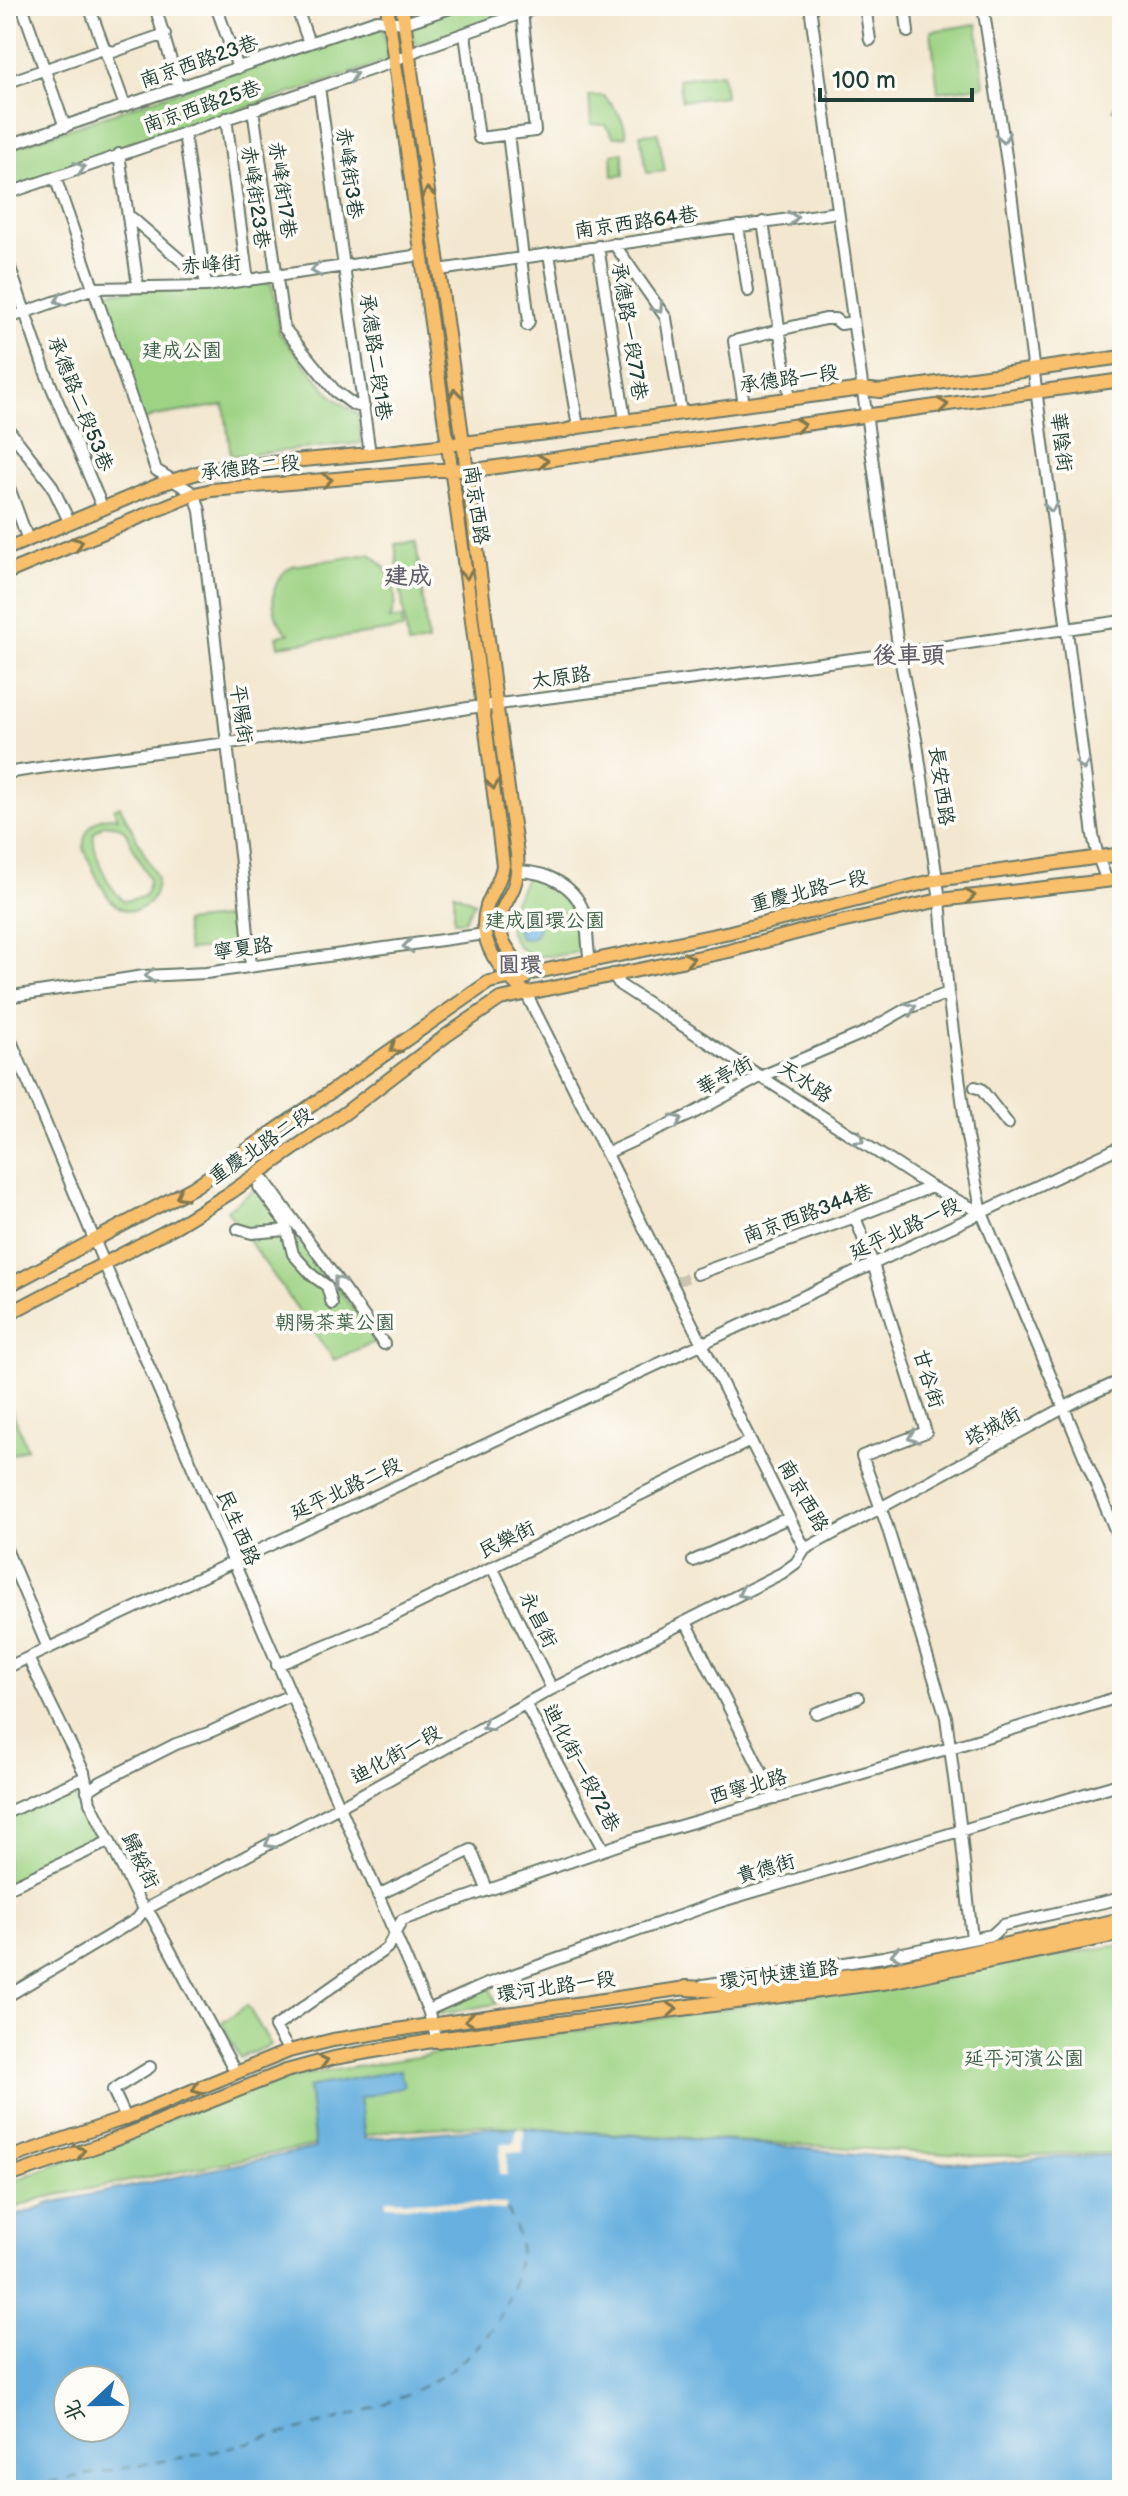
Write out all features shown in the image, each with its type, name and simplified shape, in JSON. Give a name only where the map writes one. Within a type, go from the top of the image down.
[{"type":"highway","points":[[992,1935],[1002,1938],[1122,1912]]},
{"type":"highway","name":"環河快速道路","points":[[686,1988],[724,1990],[878,1973],[1122,1920]]},
{"type":"highway","name":"環河快速道路","points":[[436,2033],[595,2019],[889,1981],[1122,1933]]},
{"type":"main road","name":"南京西路","points":[[387,6],[503,865],[498,885],[486,907],[485,934],[493,958],[507,977],[526,993]]},
{"type":"main road","name":"南京西路","points":[[402,6],[518,871],[499,926],[507,949],[524,974],[526,993]]},
{"type":"main road","name":"承德路一段","points":[[462,444],[625,420],[862,389],[880,391],[1122,357]]},
{"type":"main road","points":[[466,471],[1122,380]]},
{"type":"main road","name":"承德路二段","points":[[6,549],[173,480],[214,468],[462,444]]},
{"type":"main road","name":"承德路二段","points":[[6,573],[195,494],[451,469],[466,471]]},
{"type":"main road","name":"重慶北路一段","points":[[507,977],[730,932],[936,880],[1122,854]]},
{"type":"main road","name":"重慶北路一段","points":[[526,993],[729,951],[818,927],[940,900],[1122,879]]},
{"type":"main road","name":"重慶北路二段","points":[[6,1287],[194,1187],[489,982],[507,977]]},
{"type":"main road","name":"重慶北路二段","points":[[6,1315],[259,1180],[479,1013],[500,999],[526,993]]},
{"type":"main road","name":"環河北路一段","points":[[6,2177],[120,2138],[286,2071],[436,2033],[686,1988]]},
{"type":"main road","name":"環河北路一段","points":[[6,2159],[126,2118],[289,2051],[333,2040],[436,2033]]},
{"type":"street","points":[[22,6],[65,127]]},
{"type":"street","points":[[89,6],[125,106]]},
{"type":"street","points":[[155,6],[179,88]]},
{"type":"street","points":[[216,6],[238,68]]},
{"type":"street","points":[[296,6],[309,43]]},
{"type":"street","points":[[405,23],[456,6]]},
{"type":"street","name":"南京西路25巷","points":[[6,194],[319,87],[542,6]]},
{"type":"street","name":"長安西路","points":[[810,6],[899,653],[917,744],[940,900],[948,993],[967,1137],[982,1213],[1122,1546]]},
{"type":"street","points":[[865,6],[870,40]]},
{"type":"street","points":[[905,6],[908,32]]},
{"type":"street","name":"華陰街","points":[[983,6],[1008,169],[1093,835],[1107,881]]},
{"type":"street","points":[[465,34],[479,138],[535,131],[522,12]]},
{"type":"street","name":"南京西路23巷","points":[[6,146],[377,20],[405,23]]},
{"type":"street","points":[[6,83],[103,49],[113,52],[165,34]]},
{"type":"street","name":"赤峰街3巷","points":[[319,87],[344,265]]},
{"type":"street","name":"赤峰街17巷","points":[[253,109],[284,328],[335,391],[354,405],[364,407]]},
{"type":"street","name":"赤峰街23巷","points":[[226,118],[248,281]]},
{"type":"street","points":[[184,133],[206,286]]},
{"type":"street","points":[[508,134],[527,325]]},
{"type":"street","points":[[119,154],[138,286]]},
{"type":"street","points":[[55,177],[156,470],[195,494]]},
{"type":"street","name":"南京西路64巷","points":[[439,270],[838,212]]},
{"type":"street","points":[[128,218],[132,218],[192,270],[204,274]]},
{"type":"street","points":[[763,222],[790,399]]},
{"type":"street","points":[[738,226],[748,291]]},
{"type":"street","points":[[614,244],[666,318],[681,413]]},
{"type":"street","name":"承德路一段77巷","points":[[598,246],[625,420]]},
{"type":"street","points":[[549,254],[578,427]]},
{"type":"street","name":"赤峰街","points":[[6,319],[94,288],[206,286],[421,255]]},
{"type":"street","name":"承德路二段53巷","points":[[6,256],[45,371],[103,509]]},
{"type":"street","name":"承德路二段1巷","points":[[344,265],[370,454]]},
{"type":"street","points":[[744,405],[734,341],[825,319],[835,319],[841,324],[853,322]]},
{"type":"street","points":[[6,430],[51,484],[70,523]]},
{"type":"street","points":[[6,479],[28,540]]},
{"type":"street","name":"平陽街","points":[[195,494],[200,511],[251,966]]},
{"type":"street","name":"太原路","points":[[6,773],[1122,621]]},
{"type":"street","points":[[518,871],[544,875],[576,896],[584,914],[590,961]]},
{"type":"street","name":"寧夏路","points":[[6,997],[144,976],[206,973],[485,934]]},
{"type":"street","name":"天水路","points":[[613,974],[620,985],[931,1187],[982,1213]]},
{"type":"street","name":"南京西路","points":[[526,993],[676,1282],[702,1342],[805,1549],[881,1506]]},
{"type":"street","name":"華亭街","points":[[607,1153],[690,1115],[762,1076],[866,1032],[906,1009],[948,993]]},
{"type":"street","name":"民生西路","points":[[6,1029],[94,1241],[436,2033]]},
{"type":"street","points":[[975,1087],[981,1089],[1008,1124]]},
{"type":"street","name":"延平北路一段","points":[[702,1342],[1122,1146]]},
{"type":"street","points":[[259,1180],[285,1222],[293,1254],[327,1286],[332,1304]]},
{"type":"street","points":[[259,1180],[384,1344]]},
{"type":"street","name":"南京西路344巷","points":[[697,1274],[931,1187]]},
{"type":"street","points":[[855,1217],[873,1264]]},
{"type":"street","points":[[238,1229],[252,1233],[286,1230]]},
{"type":"street","name":"甘谷街","points":[[873,1264],[926,1432],[862,1456],[881,1506]]},
{"type":"street","name":"延平北路二段","points":[[6,1668],[702,1342]]},
{"type":"street","name":"塔城街","points":[[881,1506],[1122,1380]]},
{"type":"street","name":"民樂街","points":[[277,1665],[372,1626],[750,1441]]},
{"type":"street","points":[[881,1506],[946,1717],[972,1939]]},
{"type":"street","points":[[693,1561],[788,1518]]},
{"type":"street","points":[[6,1549],[10,1571],[48,1648]]},
{"type":"street","name":"迪化街一段","points":[[6,1997],[137,1919],[144,1910],[552,1689],[782,1573],[796,1563],[805,1549]]},
{"type":"street","name":"永昌街","points":[[492,1567],[552,1689]]},
{"type":"street","points":[[686,1622],[775,1799]]},
{"type":"street","name":"歸綏街","points":[[28,1658],[85,1777],[90,1802],[144,1910],[152,1917],[236,2073]]},
{"type":"street","points":[[87,1791],[176,1744],[208,1733],[290,1695]]},
{"type":"street","name":"西寧北路","points":[[289,2051],[275,2027],[387,1948],[402,1920],[603,1849],[1122,1696]]},
{"type":"street","points":[[816,1713],[858,1698]]},
{"type":"street","name":"迪化街一段72巷","points":[[526,1705],[603,1849]]},
{"type":"street","points":[[6,1813],[85,1777]]},
{"type":"street","name":"貴德街","points":[[428,2010],[487,1984],[687,1912],[1122,1783]]},
{"type":"street","points":[[6,1889],[110,1841]]},
{"type":"street","points":[[378,1895],[471,1850],[487,1889]]},
{"type":"street","name":"環河北路一段","points":[[686,1988],[883,1957],[992,1935],[1003,1925],[1122,1898]]},
{"type":"street","points":[[126,2118],[113,2090],[150,2067]]},
{"type":"green space","points":[[465,6],[530,6],[419,44],[414,43],[412,28],[416,23]]},
{"type":"green space","points":[[382,21],[388,61],[145,142],[139,140],[119,147],[119,151],[6,190],[6,150]]},
{"type":"green space","points":[[977,24],[984,86],[938,92],[931,31]]},
{"type":"green space","points":[[722,73],[725,96],[682,101],[678,79]]},
{"type":"green space","points":[[589,96],[604,96],[622,119],[626,136],[614,137],[605,125],[591,124]]},
{"type":"green space","points":[[658,133],[665,171],[647,173],[640,134]]},
{"type":"green space","points":[[623,152],[624,175],[613,176],[612,154]]},
{"type":"green space","name":"建成公園","points":[[268,282],[272,285],[279,333],[333,397],[359,415],[361,443],[231,456],[224,405],[155,416],[142,421],[98,292]]},
{"type":"green space","points":[[416,542],[428,642],[408,645],[395,544]]},
{"type":"green space","points":[[370,554],[384,567],[393,583],[395,601],[390,619],[402,618],[403,629],[279,646],[277,636],[289,634],[277,618],[273,599],[278,580],[284,572],[292,566]]},
{"type":"green space","points":[[120,806],[157,878],[151,901],[133,911],[123,909],[106,894],[84,849],[86,835],[93,824],[104,818],[118,818],[114,809]],"holes":[[[104,824],[118,826],[125,831],[149,879],[143,897],[125,901],[108,880],[94,841],[94,833]]]},
{"type":"green space","name":"建成圓環公園","points":[[526,877],[553,883],[573,901],[581,922],[584,951],[543,956],[533,955],[517,945],[510,932],[508,916]]},
{"type":"green space","points":[[454,893],[475,902],[464,921],[454,921]]},
{"type":"green space","points":[[231,917],[233,947],[188,950],[184,922]]},
{"type":"green space","name":"朝陽茶葉公園","points":[[262,1184],[370,1332],[374,1342],[334,1360],[227,1210]]},
{"type":"green space","points":[[6,1396],[27,1448],[6,1457]]},
{"type":"green space","points":[[70,1789],[100,1840],[6,1885],[6,1818]]},
{"type":"green space","name":"延平河濱公園","points":[[1122,1945],[1122,2153],[979,2156],[483,2125],[393,2130],[42,2198],[6,2211],[6,2184],[266,2081]]},
{"type":"green space","points":[[490,1987],[496,2004],[440,2014],[438,2008]]},
{"type":"green space","points":[[247,2005],[271,2045],[240,2058],[222,2023]]},
{"type":"water","points":[[527,917],[535,920],[538,928],[535,936],[527,939],[519,936],[516,928],[519,920]]},
{"type":"water","points":[[400,2070],[404,2086],[359,2098],[365,2139],[516,2128],[751,2143],[981,2165],[1122,2155],[1122,2490],[6,2490],[6,2220],[51,2203],[315,2148],[308,2087]]},
{"type":"pier","points":[[516,2128],[524,2129],[523,2153],[508,2152],[507,2175],[499,2175],[501,2143],[515,2143]]},
{"type":"pier","points":[[386,2199],[506,2204],[506,2207],[505,2210],[386,2205]]},
{"type":"ferry route","points":[[15,2490],[234,2446],[344,2418],[416,2390],[448,2371],[476,2347],[499,2319],[513,2284],[519,2252],[518,2237],[506,2207]]},
{"type":"tunnel","points":[[1113,105],[1122,110]]},
{"type":"tunnel","points":[[678,1281],[697,1274]]},
{"type":"district","name":"建成","points":[[408,576]]},
{"type":"district","name":"後車頭","points":[[909,655]]},
{"type":"district","name":"圓環","points":[[520,965]]}]
